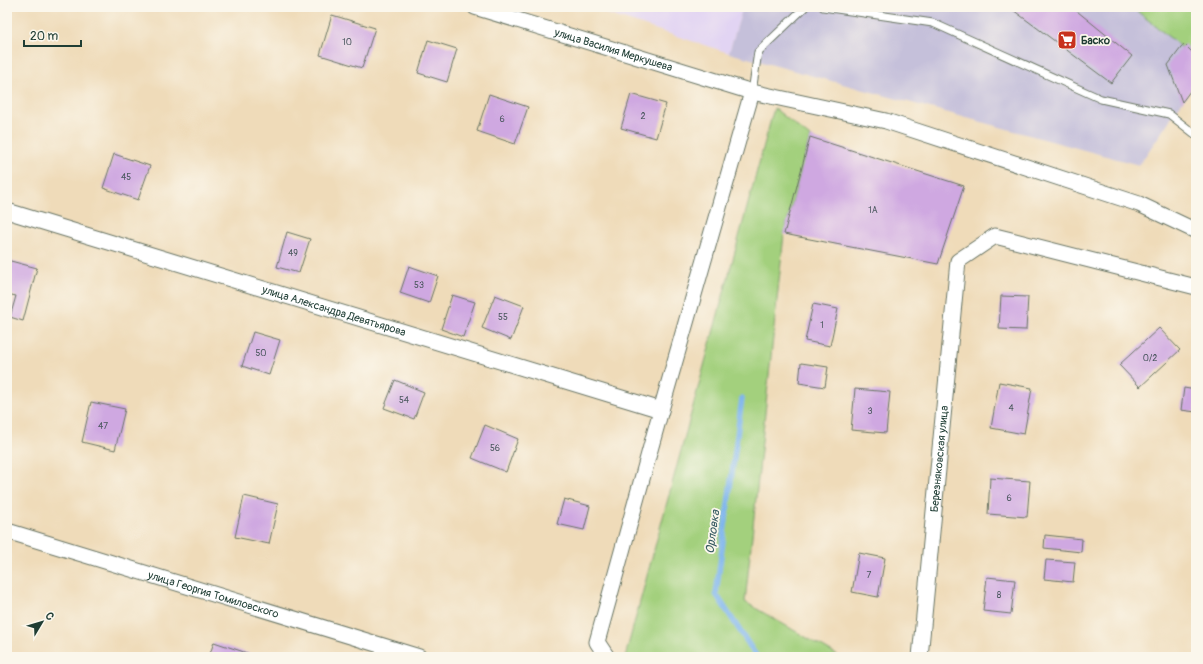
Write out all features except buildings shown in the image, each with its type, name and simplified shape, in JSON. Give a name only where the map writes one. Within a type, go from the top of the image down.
[{"type":"street","name":"улица Василия Меркушева","points":[[475,7],[752,92],[886,121],[1139,204],[1196,231]]},
{"type":"street","points":[[592,657],[752,92]]},
{"type":"street","name":"улица Александра Девятьярова","points":[[7,211],[661,410]]},
{"type":"street","name":"Березняковская улица","points":[[920,657],[958,261],[995,236],[1196,287]]},
{"type":"street","name":"улица Георгия Томиловского","points":[[7,531],[419,657]]},
{"type":"street","points":[[597,642],[607,657]]},
{"type":"lane","points":[[752,92],[758,52],[805,7]]},
{"type":"lane","points":[[823,7],[933,23],[1101,99],[1169,114],[1196,135]]},
{"type":"shaded area","points":[[586,7],[743,7],[729,53]]},
{"type":"shaded area","points":[[743,7],[1138,7],[1196,53],[1196,82],[1139,165],[729,53]]},
{"type":"green space","points":[[1132,7],[1196,7],[1196,59]]},
{"type":"green space","points":[[774,108],[810,137],[784,234],[745,602],[840,657],[625,657]]},
{"type":"waterway","name":"Орловка","points":[[742,398],[716,594],[757,657]]},
{"type":"place","name":"Баско","points":[[1067,40]]}]
